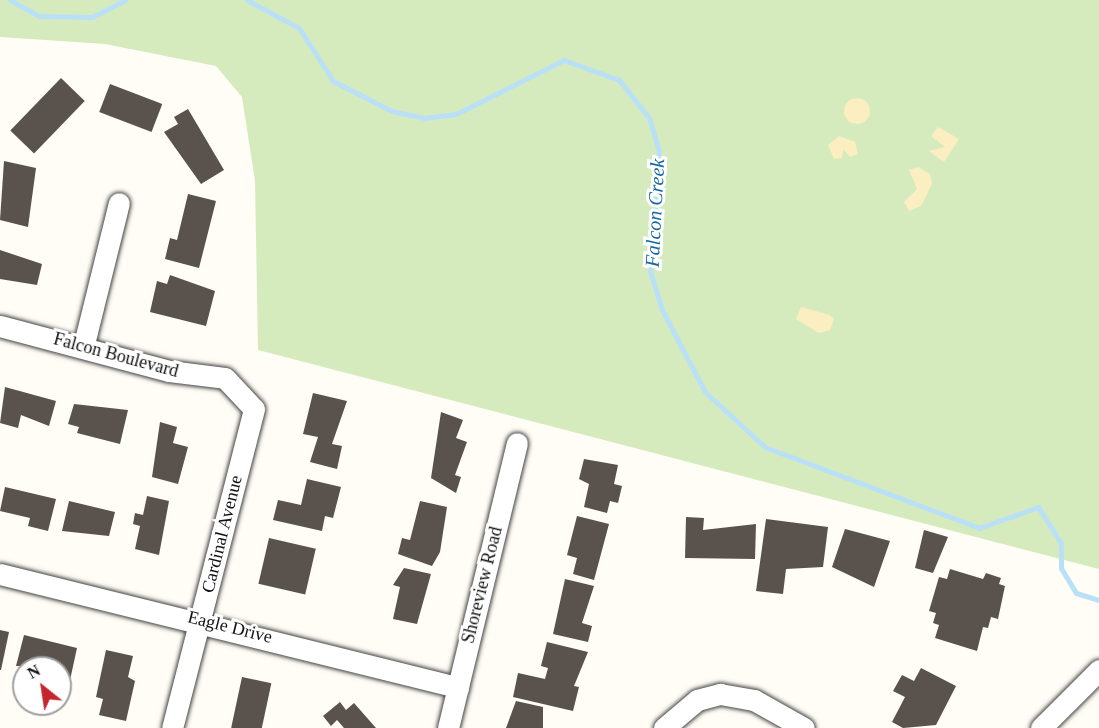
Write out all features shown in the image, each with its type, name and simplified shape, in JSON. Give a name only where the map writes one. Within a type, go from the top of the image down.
[{"type":"street","points":[[84,344],[119,203]]},
{"type":"street","name":"Falcon Boulevard","points":[[0,326],[84,344],[169,371],[225,378],[254,409]]},
{"type":"street","name":"Cardinal Avenue","points":[[172,728],[254,409]]},
{"type":"street","name":"Shoreview Road","points":[[448,728],[517,443]]},
{"type":"street","name":"Eagle Drive","points":[[0,574],[200,619],[458,687]]},
{"type":"street","points":[[1041,728],[1099,670]]},
{"type":"street","points":[[664,728],[697,700],[720,694],[754,700],[804,728]]},
{"type":"green space","points":[[0,0],[1099,0],[1099,569],[258,350],[255,181],[242,97],[216,66],[105,44],[0,37]]},
{"type":"sand","points":[[857,98],[866,102],[870,111],[866,120],[857,124],[848,120],[844,111],[848,102]]},
{"type":"sand","points":[[938,127],[959,139],[944,162],[929,151],[945,147],[931,136]]},
{"type":"sand","points":[[839,136],[855,142],[858,154],[850,157],[843,149],[842,158],[834,159],[828,145]]},
{"type":"sand","points":[[918,167],[930,174],[932,184],[921,206],[909,211],[904,202],[917,189],[909,170]]},
{"type":"sand","points":[[801,307],[830,315],[834,319],[830,330],[819,333],[796,319]]},
{"type":"building","points":[[61,78],[85,101],[34,153],[10,131]]},
{"type":"building","points":[[110,84],[162,104],[152,132],[99,112]]},
{"type":"building","points":[[188,109],[224,170],[201,184],[164,132],[178,124],[174,117]]},
{"type":"building","points":[[4,161],[36,168],[28,227],[0,220]]},
{"type":"building","points":[[188,194],[216,201],[199,268],[165,259],[170,238],[177,240]]},
{"type":"building","points":[[0,250],[42,264],[37,285],[0,279]]},
{"type":"building","points":[[170,275],[215,291],[206,326],[150,312],[157,281],[167,284]]},
{"type":"building","points":[[5,387],[56,401],[49,426],[21,415],[18,428],[0,423]]},
{"type":"building","points":[[313,393],[347,401],[332,444],[342,446],[337,469],[310,462],[318,437],[303,434]]},
{"type":"building","points":[[74,404],[128,410],[120,444],[77,433],[79,427],[68,424]]},
{"type":"building","points":[[441,412],[463,420],[456,438],[467,442],[455,475],[461,477],[456,493],[431,478]]},
{"type":"building","points":[[160,422],[177,427],[173,443],[188,447],[178,484],[152,477]]},
{"type":"building","points":[[584,459],[618,465],[614,484],[622,486],[618,503],[610,501],[607,513],[584,507],[589,484],[579,479]]},
{"type":"building","points":[[307,479],[341,487],[333,518],[325,516],[322,531],[273,520],[278,500],[301,505]]},
{"type":"building","points":[[5,487],[56,499],[48,531],[28,526],[30,518],[0,511]]},
{"type":"building","points":[[147,496],[169,501],[159,555],[135,549],[140,526],[133,524],[135,513],[143,515]]},
{"type":"building","points":[[69,501],[115,512],[109,536],[62,531]]},
{"type":"building","points":[[420,501],[447,507],[440,552],[432,566],[398,554],[402,538],[410,540]]},
{"type":"building","points":[[577,516],[609,524],[594,580],[573,574],[577,558],[567,555]]},
{"type":"building","points":[[686,517],[704,518],[703,530],[756,524],[755,559],[685,558]]},
{"type":"building","points":[[766,519],[828,527],[823,567],[786,569],[783,594],[756,591]]},
{"type":"building","points":[[845,529],[890,541],[874,587],[832,567]]},
{"type":"building","points":[[924,530],[948,537],[933,573],[915,568]]},
{"type":"building","points":[[269,538],[316,549],[305,595],[258,584]]},
{"type":"building","points":[[404,568],[431,574],[417,624],[393,619],[400,587],[393,585]]},
{"type":"building","points":[[950,569],[983,579],[986,573],[1001,578],[999,584],[1005,586],[998,619],[991,617],[988,628],[983,627],[977,651],[935,638],[939,625],[933,623],[936,613],[929,611],[939,577],[947,579]]},
{"type":"building","points":[[565,579],[594,586],[582,623],[592,626],[588,642],[553,634]]},
{"type":"building","points":[[0,630],[9,632],[1,670],[0,670]]},
{"type":"building","points":[[24,635],[77,648],[72,671],[72,656],[19,656]]},
{"type":"building","points":[[547,642],[588,652],[574,686],[579,687],[573,711],[513,697],[518,673],[545,679],[548,668],[541,666]]},
{"type":"building","points":[[106,650],[133,656],[128,677],[135,681],[126,721],[99,715],[103,699],[96,697]]},
{"type":"building","points":[[921,668],[956,686],[936,725],[903,728],[892,722],[905,697],[893,691],[902,675],[914,681]]},
{"type":"building","points":[[242,677],[271,683],[262,728],[231,728]]},
{"type":"building","points":[[516,701],[543,707],[543,728],[506,728]]},
{"type":"building","points":[[340,702],[346,710],[354,703],[376,728],[344,728],[337,720],[331,726],[323,716]]},
{"type":"waterway","name":"Falcon Creek","points":[[10,0],[39,16],[92,17],[125,0]]},
{"type":"waterway","name":"Falcon Creek","points":[[247,0],[299,28],[333,81],[392,111],[424,118],[456,114],[564,60],[619,80],[649,118],[659,151],[650,271],[662,310],[705,392],[765,447],[979,528],[1038,507],[1061,543],[1061,568],[1076,593],[1099,600]]}]
